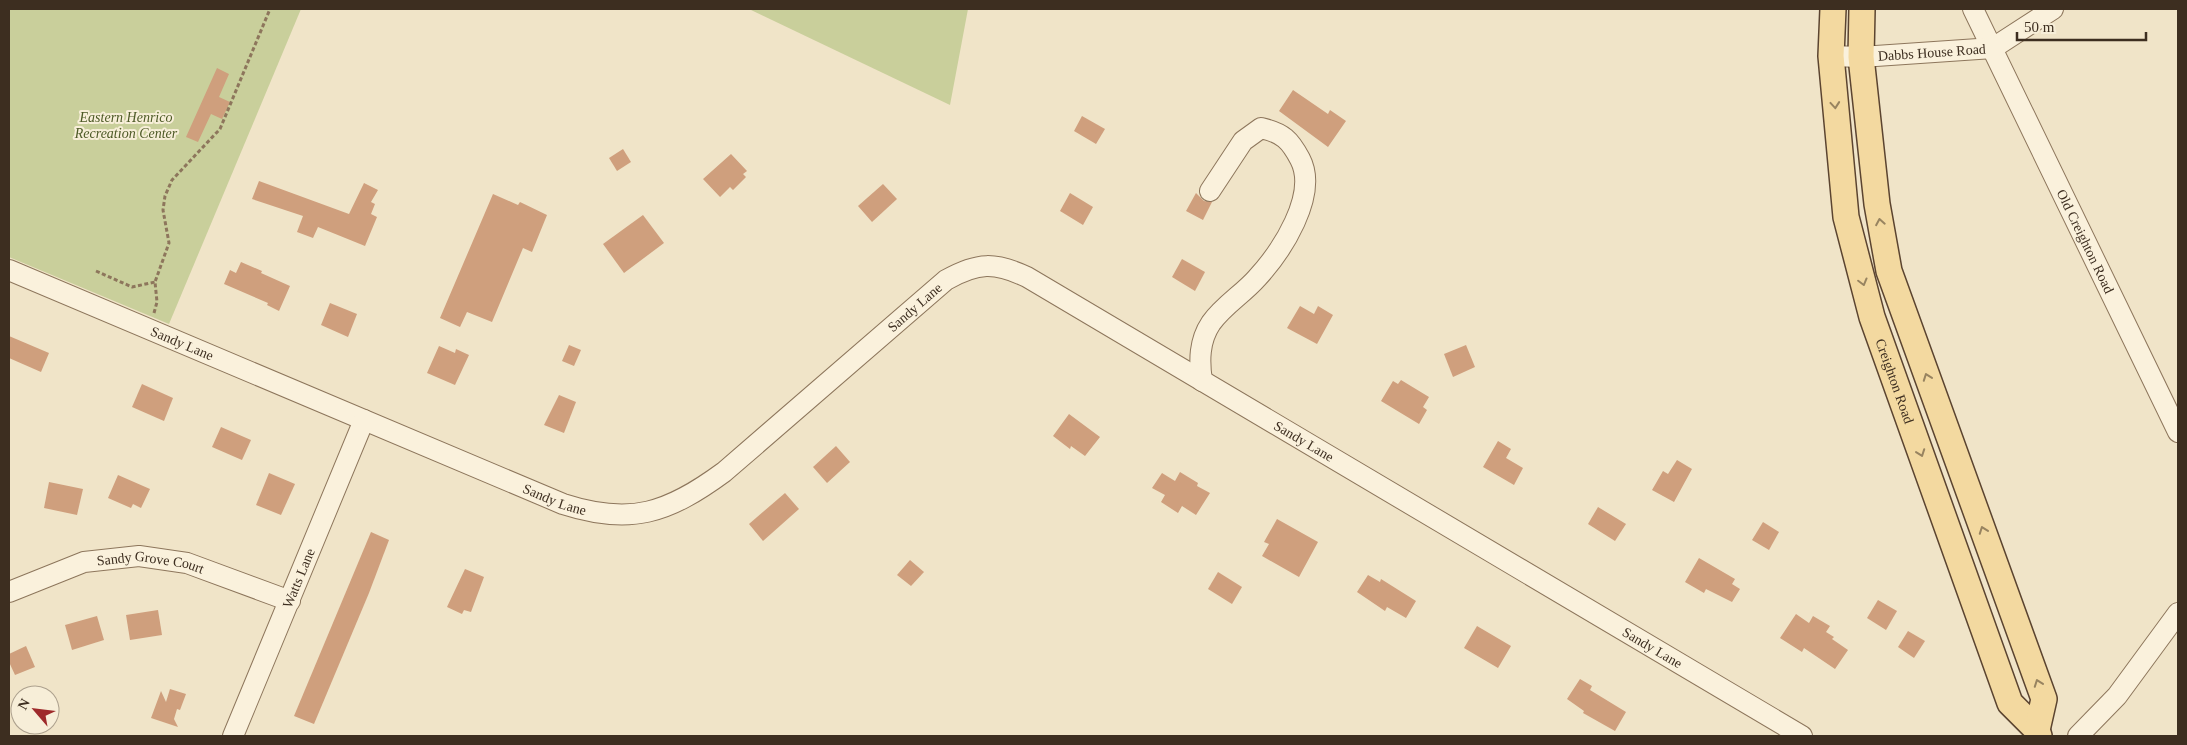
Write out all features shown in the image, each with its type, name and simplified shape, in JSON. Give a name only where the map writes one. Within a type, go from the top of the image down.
[{"type":"main road","name":"Creighton Road","points":[[1834,9],[1831,56],[1846,217],[1872,317],[2010,702],[2038,733]]},
{"type":"main road","name":"Creighton Road","points":[[1862,9],[1861,57],[1877,204],[1889,271],[2044,699],[2038,733]]},
{"type":"street","name":"Old Creighton Road","points":[[1973,9],[2178,432]]},
{"type":"street","name":"Dabbs House Road","points":[[1831,56],[1861,57],[1993,48],[2053,9]]},
{"type":"street","points":[[1202,381],[1199,357],[1210,324],[1225,307],[1257,278],[1291,229],[1301,207],[1306,186],[1303,164],[1293,146],[1279,132],[1261,128],[1242,141],[1210,191]]},
{"type":"street","name":"Sandy Lane","points":[[9,270],[563,504],[590,513],[606,515],[638,514],[666,506],[701,488],[731,465],[946,280],[965,269],[978,266],[1007,267],[1028,277],[1802,736]]},
{"type":"street","name":"Watts Lane","points":[[233,736],[364,420]]},
{"type":"street","name":"Sandy Grove Court","points":[[9,592],[84,562],[139,556],[187,563],[290,601]]},
{"type":"street","points":[[2078,736],[2117,696],[2178,613]]},
{"type":"path","points":[[150,329],[157,302],[155,282],[169,243],[162,210],[164,196],[172,180],[220,129],[270,9]]},
{"type":"path","points":[[96,271],[132,286],[155,282]]},
{"type":"green space","name":"Eastern Henrico Recreation Center","points":[[9,9],[301,9],[169,324],[9,257]]},
{"type":"green space","points":[[749,9],[968,9],[950,105]]},
{"type":"building","points":[[217,68],[229,74],[219,97],[230,102],[222,119],[211,114],[198,142],[186,137]]},
{"type":"building","points":[[1293,90],[1328,114],[1330,110],[1346,121],[1328,147],[1279,111]]},
{"type":"building","points":[[1082,116],[1105,129],[1096,144],[1074,131]]},
{"type":"building","points":[[623,149],[631,162],[617,171],[609,158]]},
{"type":"building","points":[[731,154],[747,171],[743,174],[746,177],[733,190],[730,187],[720,197],[703,179]]},
{"type":"building","points":[[259,181],[349,214],[364,183],[378,190],[371,202],[375,204],[371,214],[377,217],[365,246],[318,227],[313,238],[297,232],[303,216],[252,199]]},
{"type":"building","points":[[883,184],[897,199],[872,222],[858,206]]},
{"type":"building","points":[[1070,193],[1093,207],[1083,225],[1060,211]]},
{"type":"building","points":[[1196,193],[1204,201],[1212,202],[1203,220],[1186,211]]},
{"type":"building","points":[[493,194],[518,205],[520,202],[547,215],[532,252],[523,248],[492,322],[467,312],[460,327],[440,318]]},
{"type":"building","points":[[643,215],[664,243],[624,273],[603,244]]},
{"type":"building","points":[[1182,259],[1205,272],[1195,291],[1172,277]]},
{"type":"building","points":[[241,262],[290,286],[279,311],[267,305],[268,303],[224,284],[230,270],[236,273]]},
{"type":"building","points":[[330,303],[357,314],[348,337],[321,325]]},
{"type":"building","points":[[1300,306],[1314,314],[1318,306],[1333,315],[1317,344],[1287,328]]},
{"type":"building","points":[[9,336],[49,353],[41,372],[9,358]]},
{"type":"building","points":[[569,345],[581,350],[574,366],[562,361]]},
{"type":"building","points":[[1466,345],[1475,367],[1453,377],[1444,354]]},
{"type":"building","points":[[439,346],[455,353],[456,349],[469,355],[455,385],[427,373]]},
{"type":"building","points":[[1401,380],[1429,397],[1423,407],[1427,410],[1419,424],[1381,401],[1393,381],[1398,384]]},
{"type":"building","points":[[142,384],[173,398],[164,421],[132,407]]},
{"type":"building","points":[[559,395],[576,402],[564,433],[544,425]]},
{"type":"building","points":[[1069,414],[1100,437],[1085,456],[1071,446],[1070,449],[1053,436]]},
{"type":"building","points":[[221,427],[251,440],[242,460],[212,447]]},
{"type":"building","points":[[1498,441],[1511,449],[1506,458],[1523,468],[1514,485],[1483,467]]},
{"type":"building","points":[[836,446],[850,462],[827,483],[813,467]]},
{"type":"building","points":[[1677,460],[1692,469],[1674,502],[1652,490],[1663,471],[1668,474]]},
{"type":"building","points":[[1180,472],[1198,483],[1197,486],[1210,493],[1196,515],[1182,506],[1178,513],[1161,502],[1165,495],[1152,488],[1162,473],[1175,481]]},
{"type":"building","points":[[269,473],[295,484],[281,515],[256,505]]},
{"type":"building","points":[[118,475],[150,489],[141,508],[133,504],[131,508],[108,498]]},
{"type":"building","points":[[49,482],[83,489],[77,515],[44,508]]},
{"type":"building","points":[[785,493],[799,509],[763,541],[749,524]]},
{"type":"building","points":[[1598,507],[1626,524],[1615,541],[1588,524]]},
{"type":"building","points":[[1277,519],[1318,542],[1299,577],[1262,556],[1269,544],[1264,542]]},
{"type":"building","points":[[1763,522],[1779,532],[1769,550],[1752,540]]},
{"type":"building","points":[[371,532],[389,540],[314,724],[294,716]]},
{"type":"building","points":[[1699,558],[1735,579],[1732,584],[1740,589],[1732,602],[1706,589],[1704,593],[1685,582]]},
{"type":"building","points":[[910,560],[924,572],[911,586],[897,575]]},
{"type":"building","points":[[465,569],[484,577],[471,612],[464,610],[462,614],[447,607]]},
{"type":"building","points":[[1218,572],[1242,587],[1232,604],[1208,589]]},
{"type":"building","points":[[1368,575],[1380,582],[1381,579],[1416,601],[1406,618],[1387,607],[1385,611],[1357,592]]},
{"type":"building","points":[[1878,600],[1897,611],[1886,630],[1867,618]]},
{"type":"building","points":[[158,610],[162,635],[130,640],[126,615]]},
{"type":"building","points":[[1796,614],[1809,623],[1813,616],[1830,626],[1826,632],[1834,637],[1832,639],[1848,650],[1835,669],[1804,648],[1802,652],[1780,638]]},
{"type":"building","points":[[97,616],[104,640],[72,650],[65,625]]},
{"type":"building","points":[[1477,626],[1511,646],[1498,668],[1464,648]]},
{"type":"building","points":[[1908,631],[1925,641],[1914,658],[1898,647]]},
{"type":"building","points":[[26,646],[35,667],[15,675],[9,662],[9,654]]},
{"type":"building","points":[[1580,679],[1592,686],[1590,690],[1626,712],[1615,731],[1583,713],[1584,711],[1567,699]]},
{"type":"building","points":[[170,689],[186,694],[180,710],[177,709],[174,719],[178,727],[151,718],[161,691],[166,702]]}]
